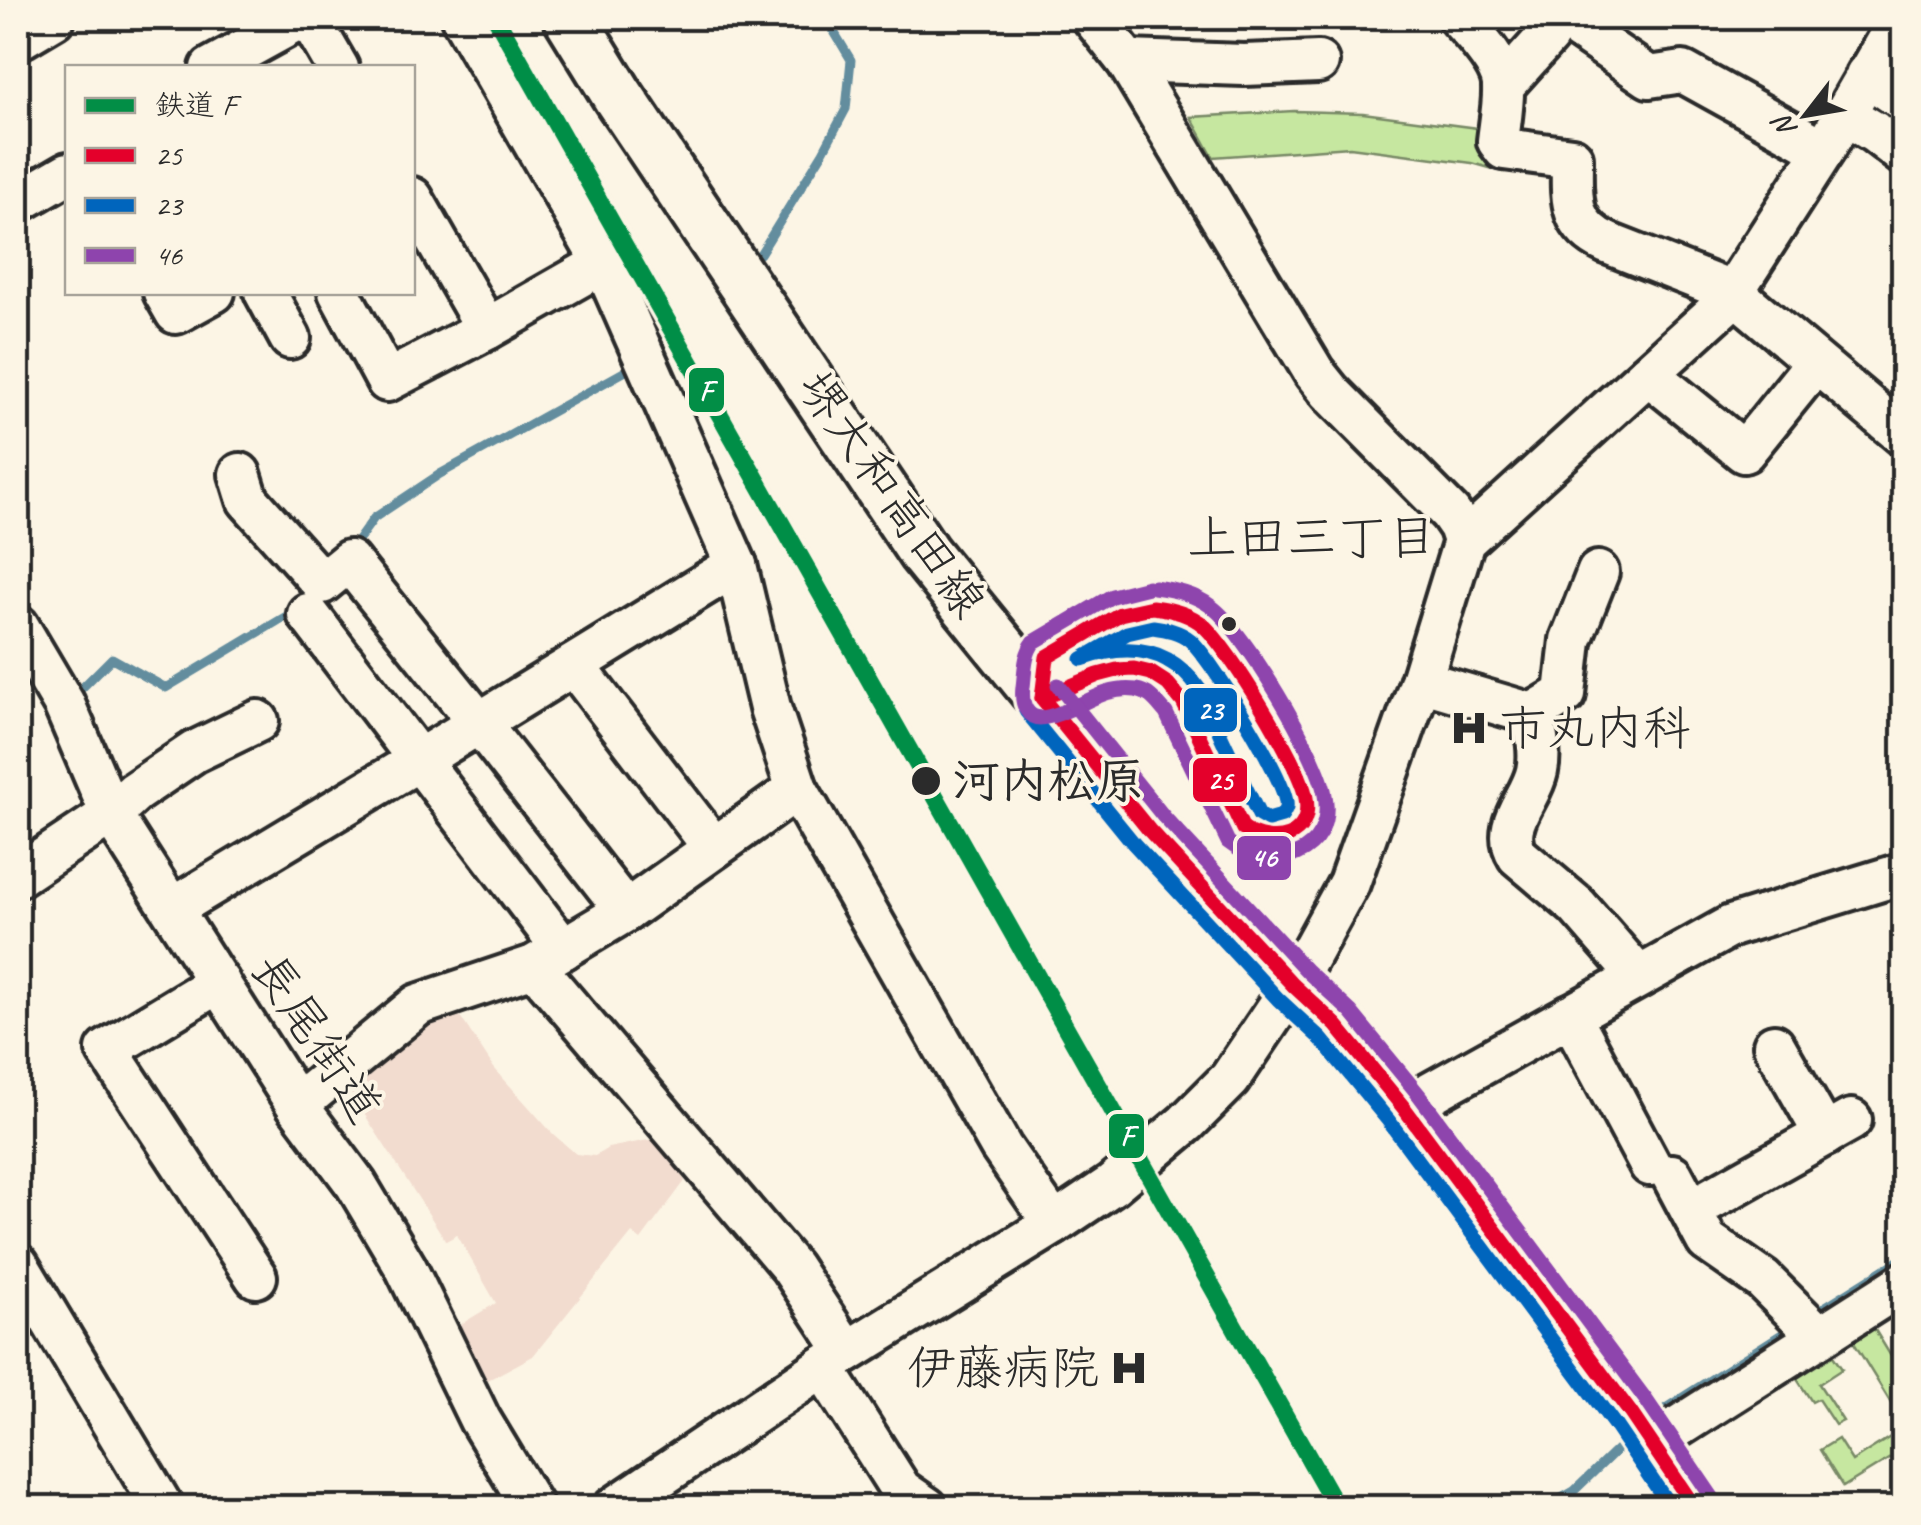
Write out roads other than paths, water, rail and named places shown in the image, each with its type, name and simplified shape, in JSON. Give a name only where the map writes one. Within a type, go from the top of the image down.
[{"type":"main road","name":"堺大和高田線","points":[[570,18],[618,96],[924,553],[1148,830],[1293,985],[1336,1024],[1404,1108],[1695,1508]]},
{"type":"street","points":[[217,65],[306,18],[336,65]]},
{"type":"street","points":[[462,18],[603,263],[736,565],[770,708],[797,789],[1000,1147],[1054,1224]]},
{"type":"street","points":[[1093,18],[1127,61],[1314,372],[1450,514],[1464,541]]},
{"type":"street","points":[[1458,18],[1476,35],[1501,73],[1498,141],[1504,149],[1572,158],[1572,204],[1584,228],[1595,237],[1734,293],[1904,436]]},
{"type":"street","points":[[1503,86],[1561,18],[1649,77],[1683,72],[1824,150]]},
{"type":"street","points":[[614,1508],[835,1360],[1112,1185],[1186,1123],[1230,1079],[1293,985],[1349,883],[1422,681],[1464,541],[1734,293],[1824,150],[1900,18]]},
{"type":"street","points":[[1127,61],[1244,65],[1318,62]]},
{"type":"street","points":[[1866,75],[1904,101]]},
{"type":"street","points":[[1844,114],[1904,155]]},
{"type":"street","points":[[18,202],[65,175]]},
{"type":"street","points":[[415,203],[487,329]]},
{"type":"street","points":[[340,295],[387,381],[603,263]]},
{"type":"street","points":[[166,295],[176,312],[208,295]]},
{"type":"street","points":[[267,295],[290,338]]},
{"type":"street","points":[[1648,374],[1744,452],[1816,364]]},
{"type":"street","points":[[240,474],[248,500],[322,583],[349,561],[626,912]]},
{"type":"street","points":[[173,908],[736,565]]},
{"type":"street","points":[[1422,681],[1532,714],[1565,694],[1571,640],[1598,572]]},
{"type":"street","points":[[1158,608],[1186,615],[1219,642],[1292,761],[1306,798],[1301,824],[1291,834],[1270,841],[1255,838],[1243,829],[1182,702],[1170,686],[1153,674],[1114,669],[1042,698],[1047,657],[1120,614],[1158,608]]},
{"type":"street","points":[[308,614],[419,760],[549,957],[791,1267],[901,1490],[927,1508]]},
{"type":"street","name":"長尾街道","points":[[18,626],[64,704],[112,814],[297,1105],[376,1217],[406,1268],[480,1420],[532,1508]]},
{"type":"street","points":[[574,665],[714,848]]},
{"type":"street","points":[[1532,714],[1538,740],[1537,772],[1512,827],[1513,848],[1578,906],[1638,976]]},
{"type":"street","points":[[18,876],[112,814],[135,792],[194,752],[258,722]]},
{"type":"street","points":[[297,1105],[418,1005],[549,957],[626,912],[797,789]]},
{"type":"street","points":[[1404,1108],[1730,926],[1904,872]]},
{"type":"street","points":[[219,982],[107,1050],[256,1277]]},
{"type":"street","points":[[1570,1015],[1707,1241],[1762,1280],[1808,1325]]},
{"type":"street","points":[[1671,1183],[1838,1127],[1774,1045]]},
{"type":"street","points":[[18,1266],[29,1311],[163,1508]]},
{"type":"street","points":[[1642,1431],[1808,1325],[1904,1284]]},
{"type":"waterway","points":[[760,254],[846,109],[851,60],[830,25],[832,18]]},
{"type":"waterway","points":[[351,550],[374,518],[440,474],[631,368]]},
{"type":"waterway","points":[[74,696],[112,658],[166,688],[298,609]]},
{"type":"waterway","points":[[18,956],[23,965],[18,971]]},
{"type":"waterway","points":[[1813,1314],[1904,1257]]},
{"type":"waterway","points":[[1653,1416],[1796,1325]]},
{"type":"waterway","points":[[1544,1508],[1574,1491],[1630,1437]]},
{"type":"waterway","points":[[18,1496],[24,1508]]},
{"type":"rail line","name":"F","points":[[496,18],[1337,1508]]},
{"type":"place","name":"市丸内科","points":[[1469,728]]},
{"type":"place","name":"河内松原","points":[[926,781]]},
{"type":"place","name":"伊藤病院","points":[[1129,1368]]},
{"type":"district","name":"上田三丁目","points":[[1312,537]]}]
